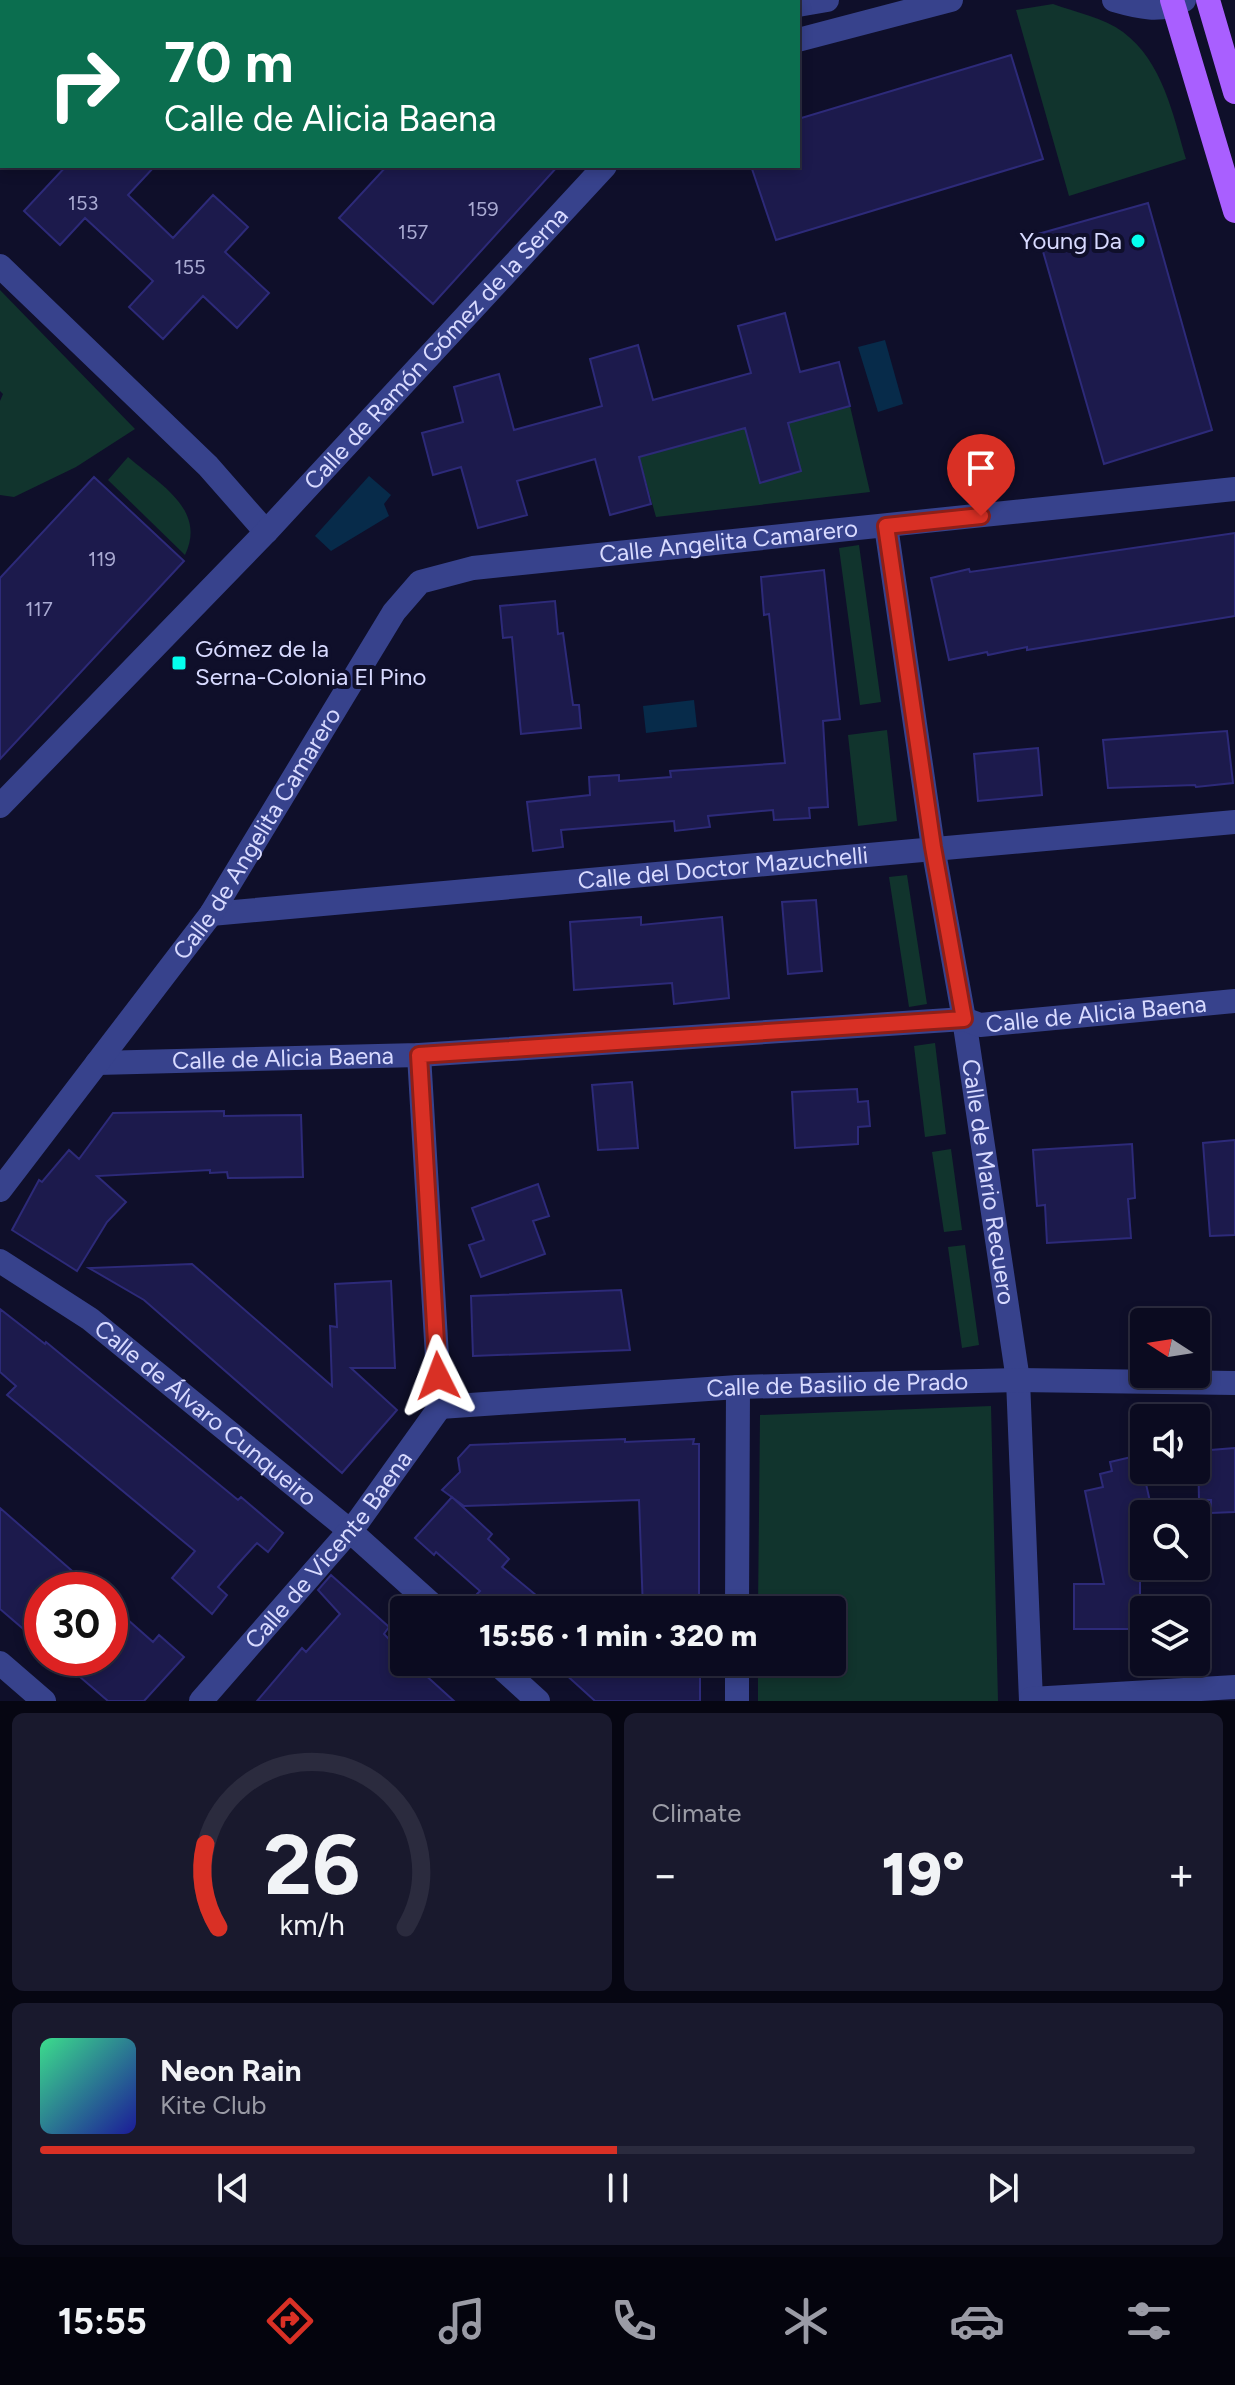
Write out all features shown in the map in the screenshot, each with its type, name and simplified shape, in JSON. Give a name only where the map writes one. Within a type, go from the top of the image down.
[{"type":"main road","points":[[1208,0],[1235,92]]},
{"type":"main road","points":[[1176,2],[1235,211]]},
{"type":"street","points":[[800,39],[951,0]]},
{"type":"street","points":[[1114,0],[1146,9],[1176,2]]},
{"type":"street","name":"Calle de Ramón Gómez de la Serna","points":[[0,806],[266,532],[603,168]]},
{"type":"street","points":[[0,266],[208,466],[266,532]]},
{"type":"street","name":"Calle Angelita Camarero","points":[[558,560],[1235,489]]},
{"type":"street","name":"Calle de Mario Recuero","points":[[886,526],[933,847],[964,1019],[1018,1380],[1031,1700]]},
{"type":"street","name":"Calle de Angelita Camarero","points":[[0,1190],[211,914],[394,612],[420,582],[473,568],[558,560]]},
{"type":"street","name":"Calle del Doctor Mazuchelli","points":[[211,914],[1235,822]]},
{"type":"street","name":"Calle de Alicia Baena","points":[[97,1063],[419,1055],[964,1019],[980,1025],[1235,1001]]},
{"type":"street","points":[[419,1055],[440,1407]]},
{"type":"street","name":"Calle de Álvaro Cunqueiro","points":[[0,1261],[90,1319],[349,1530],[422,1596]]},
{"type":"street","name":"Calle de Basilio de Prado","points":[[440,1407],[738,1387],[1018,1380],[1235,1383]]},
{"type":"street","points":[[737,1596],[738,1387]]},
{"type":"street","name":"Calle de Vicente Baena","points":[[201,1701],[349,1530],[440,1407]]},
{"type":"street","points":[[0,1663],[44,1701]]},
{"type":"street","points":[[510,1676],[538,1701]]},
{"type":"street","points":[[737,1676],[737,1701]]},
{"type":"street","points":[[1031,1700],[1235,1687]]},
{"type":"green space","points":[[1053,4],[1107,23],[1137,44],[1165,90],[1186,159],[1069,196],[1016,10]]},
{"type":"green space","points":[[0,290],[135,429],[76,467],[14,497],[0,495],[0,401],[3,394],[0,391]]},
{"type":"green space","points":[[850,406],[870,492],[656,517],[639,457],[745,428],[760,483],[788,423]]},
{"type":"green space","points":[[128,457],[165,488],[185,511],[190,524],[190,539],[185,555],[108,480]]},
{"type":"green space","points":[[859,545],[881,702],[860,705],[839,548]]},
{"type":"green space","points":[[887,730],[897,821],[858,826],[848,735]]},
{"type":"green space","points":[[907,875],[927,1004],[909,1007],[889,877]]},
{"type":"green space","points":[[935,1043],[946,1134],[925,1137],[914,1046]]},
{"type":"green space","points":[[951,1149],[962,1230],[944,1232],[932,1152]]},
{"type":"green space","points":[[965,1245],[979,1345],[962,1348],[948,1247]]},
{"type":"green space","points":[[991,1406],[998,1701],[758,1701],[758,1676],[846,1676],[846,1596],[758,1596],[760,1415]]},
{"type":"water","points":[[885,340],[903,404],[878,412],[858,347]]},
{"type":"water","points":[[369,476],[391,495],[384,504],[389,516],[331,551],[315,536]]},
{"type":"water","points":[[694,700],[697,727],[646,733],[643,706]]},
{"type":"building","points":[[1011,55],[1043,159],[776,240],[752,168],[800,168],[800,118]]},
{"type":"building","points":[[64,168],[153,168],[128,195],[173,238],[213,195],[248,227],[225,252],[269,293],[237,328],[203,296],[163,339],[129,307],[153,281],[85,218],[60,245],[24,211]]},
{"type":"building","points":[[385,168],[556,168],[433,304],[339,218]]},
{"type":"building","points":[[1148,203],[1212,430],[1104,464],[1038,234]]},
{"type":"building","points":[[785,313],[800,372],[839,362],[850,406],[788,423],[801,471],[760,483],[745,428],[639,457],[651,504],[610,515],[595,459],[517,481],[527,515],[478,528],[461,467],[433,475],[422,433],[463,422],[454,387],[499,374],[514,430],[602,406],[590,359],[638,345],[653,400],[751,373],[738,326]]},
{"type":"building","points":[[94,477],[184,561],[0,759],[0,578]]},
{"type":"building","points":[[1235,533],[1235,616],[949,660],[931,578],[969,569],[970,572]]},
{"type":"building","points":[[824,570],[840,719],[823,721],[828,807],[809,808],[810,818],[774,820],[773,810],[708,816],[710,827],[675,831],[674,821],[561,830],[563,847],[533,851],[527,802],[590,795],[589,777],[619,775],[619,781],[671,777],[670,771],[785,763],[769,614],[764,615],[761,577]]},
{"type":"building","points":[[555,601],[558,634],[563,633],[573,705],[579,705],[581,728],[521,734],[512,637],[503,638],[500,606]]},
{"type":"building","points":[[1227,731],[1233,783],[1196,787],[1108,788],[1103,740]]},
{"type":"building","points":[[1038,748],[1042,795],[978,801],[974,754]]},
{"type":"building","points":[[816,900],[822,971],[788,974],[782,902]]},
{"type":"building","points":[[641,917],[641,925],[722,917],[729,998],[674,1004],[672,983],[574,990],[570,922]]},
{"type":"building","points":[[632,1082],[638,1148],[598,1150],[592,1085]]},
{"type":"building","points":[[857,1089],[858,1102],[868,1101],[870,1126],[858,1127],[858,1144],[795,1148],[792,1092]]},
{"type":"building","points":[[224,1111],[224,1116],[301,1115],[303,1177],[228,1178],[227,1172],[210,1173],[210,1170],[97,1176],[126,1202],[107,1222],[77,1271],[12,1230],[39,1180],[42,1182],[69,1150],[79,1159],[113,1113]]},
{"type":"building","points":[[1235,1140],[1235,1235],[1210,1236],[1203,1143]]},
{"type":"building","points":[[1132,1144],[1135,1198],[1128,1199],[1131,1238],[1047,1243],[1045,1205],[1037,1206],[1033,1150]]},
{"type":"building","points":[[538,1184],[549,1216],[533,1221],[545,1254],[481,1277],[469,1245],[484,1240],[472,1208]]},
{"type":"building","points":[[192,1264],[332,1386],[330,1326],[337,1327],[335,1284],[391,1281],[395,1368],[351,1368],[397,1410],[342,1473],[144,1300],[89,1268]]},
{"type":"building","points":[[621,1290],[630,1350],[473,1356],[471,1296]]},
{"type":"building","points":[[0,1309],[46,1342],[238,1500],[241,1497],[283,1533],[268,1552],[257,1543],[237,1565],[218,1587],[227,1595],[212,1614],[172,1578],[195,1551],[7,1395],[16,1386],[0,1372]]},
{"type":"building","points":[[694,1439],[693,1444],[699,1444],[699,1596],[642,1596],[639,1500],[464,1506],[442,1490],[460,1472],[458,1458],[470,1445]]},
{"type":"building","points":[[1235,1448],[1235,1512],[1211,1513],[1211,1500],[1199,1500],[1199,1484],[1210,1484],[1210,1450]]},
{"type":"building","points":[[1130,1457],[1130,1484],[1146,1484],[1150,1500],[1130,1500],[1130,1580],[1140,1580],[1140,1596],[1130,1596],[1130,1629],[1074,1629],[1074,1584],[1104,1584],[1085,1491],[1103,1487],[1100,1474],[1112,1471],[1110,1462]]},
{"type":"building","points":[[452,1497],[492,1534],[488,1539],[509,1559],[502,1567],[537,1596],[479,1596],[477,1594],[480,1591],[436,1552],[434,1555],[415,1538]]},
{"type":"building","points":[[0,1508],[73,1572],[24,1572],[24,1630],[0,1609]]},
{"type":"building","points":[[331,1575],[389,1627],[384,1634],[390,1640],[390,1676],[426,1676],[454,1701],[257,1701],[302,1648],[306,1652],[340,1614],[318,1590]]},
{"type":"building","points":[[128,1620],[153,1642],[159,1635],[184,1657],[144,1701],[108,1701],[79,1676],[128,1676]]},
{"type":"building","points":[[567,1676],[700,1676],[700,1701],[595,1701]]},
{"type":"place","name":"Young Da","points":[[1138,241]]},
{"type":"place","name":"Gómez de la Serna-Colonia El Pino","points":[[179,663]]},
{"type":"route","points":[[438,1376],[419,1055],[964,1019],[933,847],[886,526],[981,516]]}]
